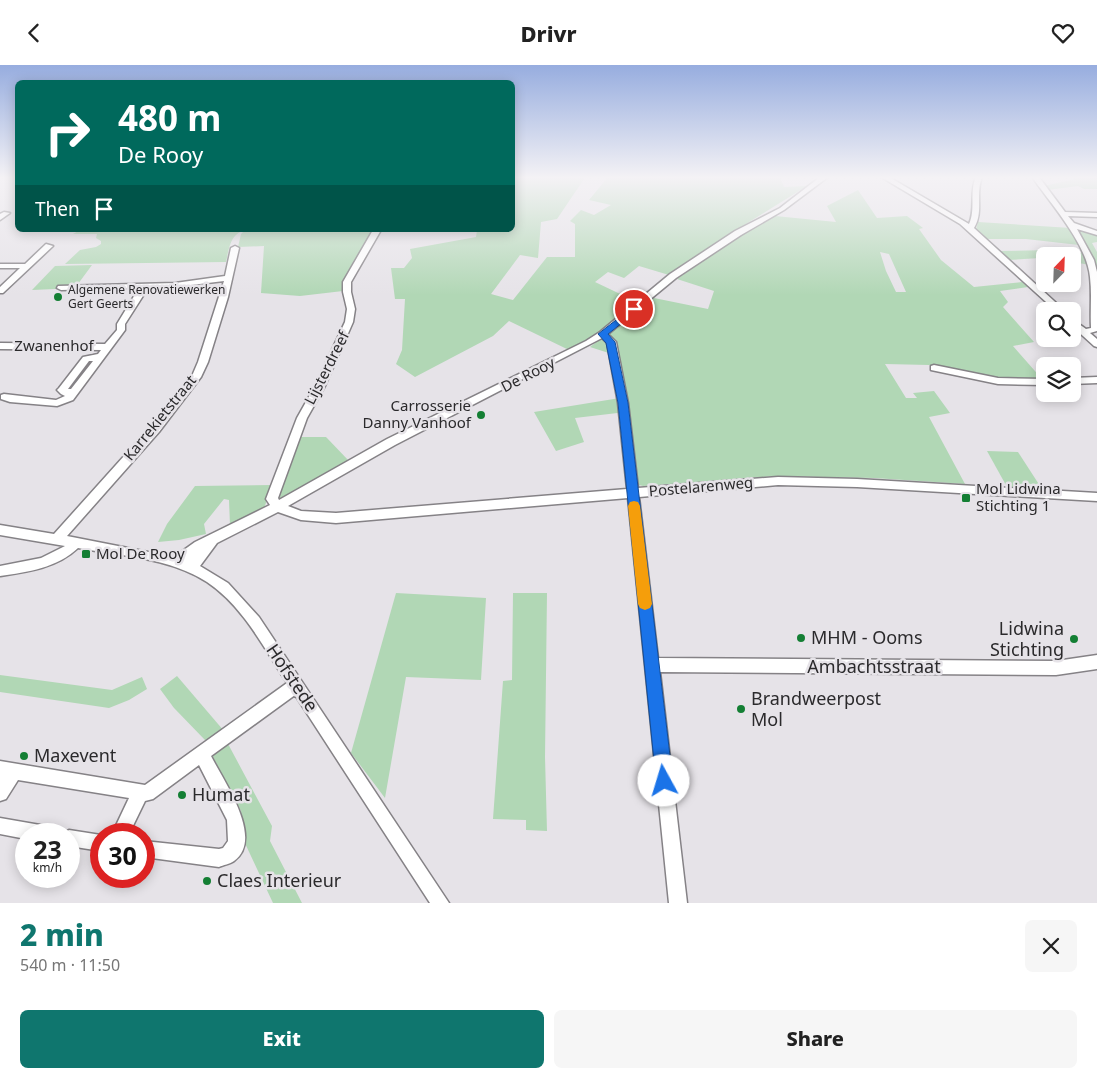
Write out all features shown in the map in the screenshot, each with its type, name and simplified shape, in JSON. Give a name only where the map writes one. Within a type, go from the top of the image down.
[{"type":"street","name":"De Rooy","points":[[176,562],[199,547],[278,506],[391,442],[519,380],[603,334],[673,276],[738,233],[769,216]]},
{"type":"street","points":[[953,216],[970,228],[1051,302]]},
{"type":"street","points":[[970,228],[975,216]]},
{"type":"street","points":[[1065,216],[1072,225],[1093,269],[1095,329],[1085,331]]},
{"type":"street","points":[[1072,225],[1097,233]]},
{"type":"street","name":"Lijsterdreef","points":[[278,506],[272,499],[296,432],[305,410],[320,386],[349,322],[351,309],[346,292],[347,282],[376,232]]},
{"type":"street","points":[[0,291],[49,246]]},
{"type":"street","name":"Karrekietstraat","points":[[0,571],[38,565],[64,554],[66,541],[196,377],[203,362],[228,279],[235,248]]},
{"type":"street","points":[[0,266],[27,266]]},
{"type":"street","points":[[61,288],[175,285],[228,279]]},
{"type":"street","name":"Zwanenhof","points":[[4,397],[57,403],[63,401],[73,392],[64,392],[62,389],[86,359],[101,356],[121,330],[121,324],[145,286]]},
{"type":"street","points":[[1081,328],[1097,344]]},
{"type":"street","points":[[603,334],[611,342],[617,370],[678,903]]},
{"type":"street","name":"Zwanenhof","points":[[0,346],[108,347]]},
{"type":"street","points":[[934,368],[998,381],[1036,382]]},
{"type":"street","points":[[1081,381],[1097,380]]},
{"type":"street","name":"Postelarenweg","points":[[278,506],[290,513],[336,518],[756,482],[802,481],[1097,497]]},
{"type":"street","name":"Hofstede","points":[[0,530],[176,562],[210,577],[239,600],[440,903]]},
{"type":"street","name":"De Rooy","points":[[191,568],[211,542]]},
{"type":"street","name":"Ambachtsstraat","points":[[651,665],[1056,668],[1097,662]]},
{"type":"street","points":[[0,793],[7,771],[147,793],[297,685]]},
{"type":"street","points":[[155,850],[219,858],[228,855],[237,844],[235,819],[201,754]]},
{"type":"street","points":[[125,823],[140,793]]},
{"type":"street","points":[[0,826],[15,829]]},
{"type":"green space","points":[[515,216],[559,216],[557,219],[541,222],[538,258],[520,255],[491,294],[513,300],[547,257],[575,257],[575,224],[570,221],[575,216],[758,216],[669,275],[639,266],[624,278],[608,272],[595,282],[637,302],[590,338],[569,350],[509,321],[493,336],[415,377],[396,364],[402,350],[405,299],[395,299],[391,268],[404,268],[412,258],[410,249],[476,237],[477,232],[515,232]]},
{"type":"green space","points":[[776,216],[836,222],[833,216],[876,216],[877,218],[907,216],[923,228],[919,229],[941,260],[974,287],[1022,282],[1028,287],[1000,291],[1008,302],[1003,307],[1034,342],[1013,346],[1036,372],[1036,379],[1003,380],[929,365],[885,364],[906,398],[917,398],[913,393],[934,391],[950,413],[929,417],[965,484],[874,478],[776,476],[643,486],[639,485],[635,480],[626,412],[575,418],[584,442],[556,451],[534,412],[626,397],[615,355],[590,347],[654,298],[708,309],[714,291],[677,279],[734,239]],"holes":[[[880,252],[889,254],[906,292],[896,292],[886,271]]]},
{"type":"green space","points":[[978,222],[1071,228],[1079,245],[1026,239],[987,239],[976,229]]},
{"type":"green space","points":[[1075,227],[1097,234],[1097,242],[1092,243],[1097,252],[1097,306],[1095,274]]},
{"type":"green space","points":[[76,232],[240,232],[233,238],[226,262],[65,264],[80,250],[96,247],[101,244],[101,241],[96,238],[97,234],[73,234]]},
{"type":"green space","points":[[243,232],[373,232],[344,282],[343,291],[300,296],[261,293],[264,246],[238,247]]},
{"type":"green space","points":[[1036,250],[1036,258],[1008,260],[1000,251]]},
{"type":"green space","points":[[1081,253],[1084,253],[1090,265],[1081,263]]},
{"type":"green space","points":[[92,265],[75,288],[65,285],[55,289],[32,290],[55,266]]},
{"type":"green space","points":[[297,437],[326,437],[349,461],[280,500],[277,496]]},
{"type":"green space","points":[[987,451],[1018,452],[1042,489],[1007,487]]},
{"type":"green space","points":[[273,485],[264,508],[230,525],[229,500],[224,499],[204,524],[206,534],[158,542],[167,524],[195,486]]},
{"type":"green space","points":[[396,593],[486,598],[481,680],[406,677],[385,798],[351,753]]},
{"type":"green space","points":[[513,593],[547,593],[545,757],[547,831],[526,830],[526,820],[493,819],[503,681],[512,680]]},
{"type":"green space","points":[[0,675],[112,690],[142,677],[147,689],[129,700],[109,708],[0,692]]},
{"type":"green space","points":[[177,676],[224,731],[206,741],[174,708],[160,689]]},
{"type":"green space","points":[[227,742],[272,826],[270,841],[302,903],[273,903],[243,839],[241,811],[213,757],[213,752]]},
{"type":"slow traffic","points":[[634,506],[645,604]]},
{"type":"place","name":"Algemene Renovatiewerken Gert Geerts","points":[[58,297]]},
{"type":"place","name":"Carrosserie Danny Vanhoof","points":[[481,415]]},
{"type":"place","name":"Mol Lidwina Stichting 1","points":[[966,498]]},
{"type":"place","name":"Mol De Rooy","points":[[86,554]]},
{"type":"place","name":"MHM - Ooms","points":[[801,638]]},
{"type":"place","name":"Lidwina Stichting","points":[[1074,639]]},
{"type":"place","name":"Brandweerpost Mol","points":[[741,709]]},
{"type":"place","name":"Maxevent","points":[[24,756]]},
{"type":"place","name":"Humat","points":[[182,795]]},
{"type":"place","name":"Claes Interieur","points":[[207,881]]},
{"type":"route","points":[[634,309],[603,334],[611,342],[623,403],[664,781]]}]
